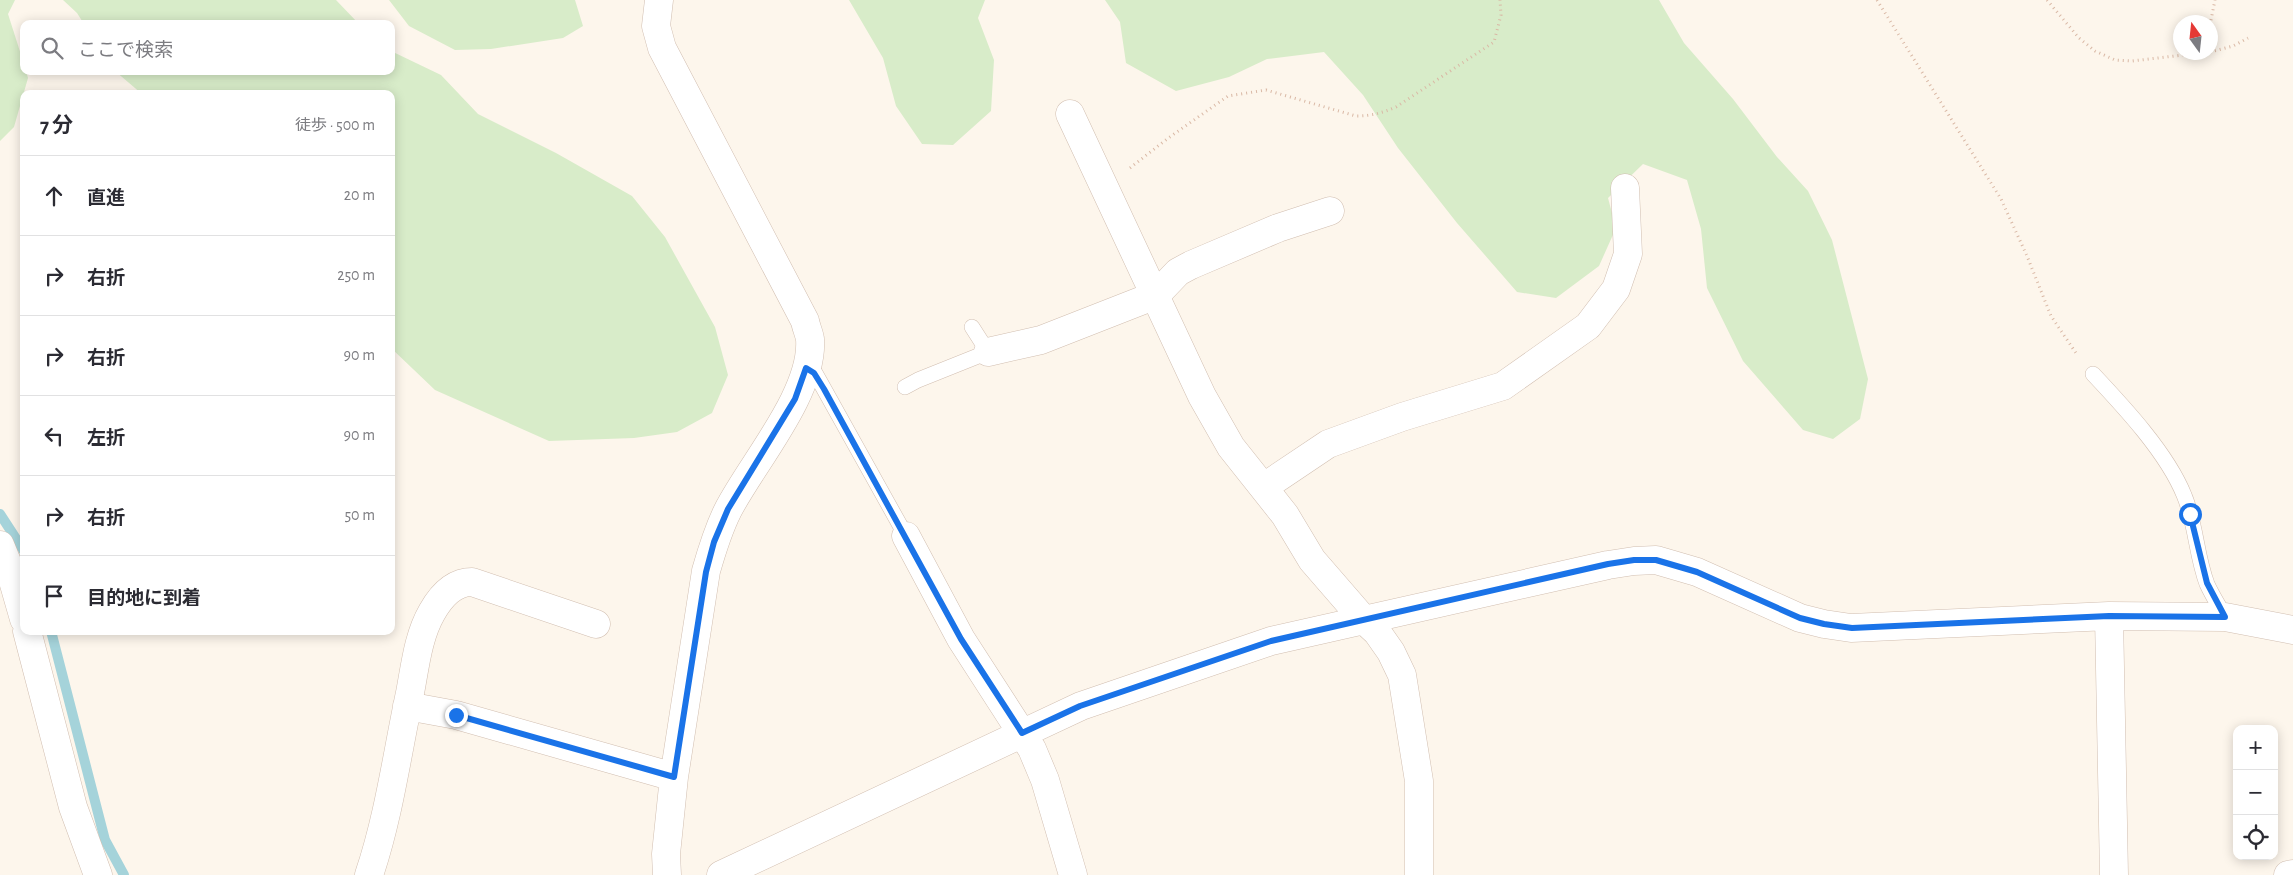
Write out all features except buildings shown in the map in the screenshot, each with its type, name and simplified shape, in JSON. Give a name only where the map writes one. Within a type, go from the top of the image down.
[{"type":"street","points":[[659,0],[656,26],[662,48],[805,321],[810,340],[806,368],[795,399],[728,509],[714,542],[706,572],[674,777],[666,854],[667,875]]},
{"type":"street","points":[[1070,114],[1202,396],[1231,447],[1264,486],[1285,515],[1312,560],[1364,620],[1377,632],[1391,652],[1402,675],[1419,781],[1419,875]]},
{"type":"street","points":[[1264,486],[1328,444],[1402,417],[1503,386],[1588,326],[1616,289],[1628,254],[1625,188]]},
{"type":"street","points":[[988,352],[1041,340],[1156,295],[1178,272],[1190,264],[1278,228],[1330,211]]},
{"type":"street","points":[[906,536],[961,639],[1032,749],[1045,780],[1073,875]]},
{"type":"street","points":[[0,545],[9,567],[20,605]]},
{"type":"street","points":[[721,875],[1080,706],[1271,641],[1608,564],[1634,560],[1656,560],[1697,572],[1800,618],[1852,628],[2109,616],[2225,617],[2293,630]]},
{"type":"street","points":[[369,875],[388,806],[419,646],[431,613],[448,590],[456,584],[472,582],[596,624]]},
{"type":"street","points":[[2109,616],[2114,875]]},
{"type":"street","points":[[28,635],[73,807],[98,875]]},
{"type":"street","points":[[407,706],[456,715],[674,777]]},
{"type":"street","points":[[2288,875],[2293,874]]},
{"type":"lane","points":[[904,387],[988,352],[972,327]]},
{"type":"lane","points":[[806,368],[814,373],[824,389],[906,536]]},
{"type":"lane","points":[[2093,374],[2120,403],[2170,467],[2184,495],[2207,583],[2225,617]]},
{"type":"path","points":[[1104,189],[1167,139],[1228,96],[1266,90],[1356,116],[1370,116],[1396,106],[1494,42],[1502,15],[1500,0]]},
{"type":"path","points":[[1877,0],[2001,199],[2052,316],[2073,350],[2093,374]]},
{"type":"path","points":[[2047,0],[2079,38],[2095,52],[2110,58],[2132,61],[2173,57]]},
{"type":"path","points":[[2212,15],[2215,0]]},
{"type":"path","points":[[2218,50],[2233,46],[2248,38]]},
{"type":"green space","points":[[0,0],[15,0],[8,14],[20,52],[20,75],[27,75],[28,78],[25,90],[20,90],[20,106],[14,127],[0,141]]},
{"type":"green space","points":[[63,0],[336,0],[355,20],[81,20]]},
{"type":"green space","points":[[389,0],[575,0],[583,26],[563,38],[491,49],[455,50],[409,26]]},
{"type":"green space","points":[[849,0],[985,0],[978,18],[994,60],[991,111],[953,145],[922,144],[896,106],[883,58]]},
{"type":"green space","points":[[1105,0],[1659,0],[1684,43],[1733,99],[1777,157],[1808,191],[1832,240],[1868,379],[1860,419],[1833,439],[1803,430],[1743,361],[1707,288],[1701,229],[1687,180],[1643,164],[1608,198],[1616,228],[1599,266],[1556,298],[1517,292],[1457,223],[1398,148],[1363,95],[1324,52],[1267,59],[1229,77],[1176,91],[1126,63],[1120,22]]},
{"type":"green space","points":[[395,53],[441,75],[478,114],[556,153],[632,196],[665,237],[715,327],[728,375],[712,413],[677,432],[634,438],[549,441],[435,390],[395,352],[395,90],[137,90],[120,75],[395,75]]},
{"type":"waterway","points":[[0,514],[20,545]]},
{"type":"waterway","points":[[52,635],[105,840],[124,875]]},
{"type":"route","points":[[456,715],[674,777],[706,572],[714,542],[728,509],[795,399],[806,368],[814,373],[824,389],[961,639],[1022,733],[1080,706],[1271,641],[1608,564],[1634,560],[1656,560],[1697,572],[1800,618],[1852,628],[2109,616],[2225,617],[2207,583],[2190,514]]}]
